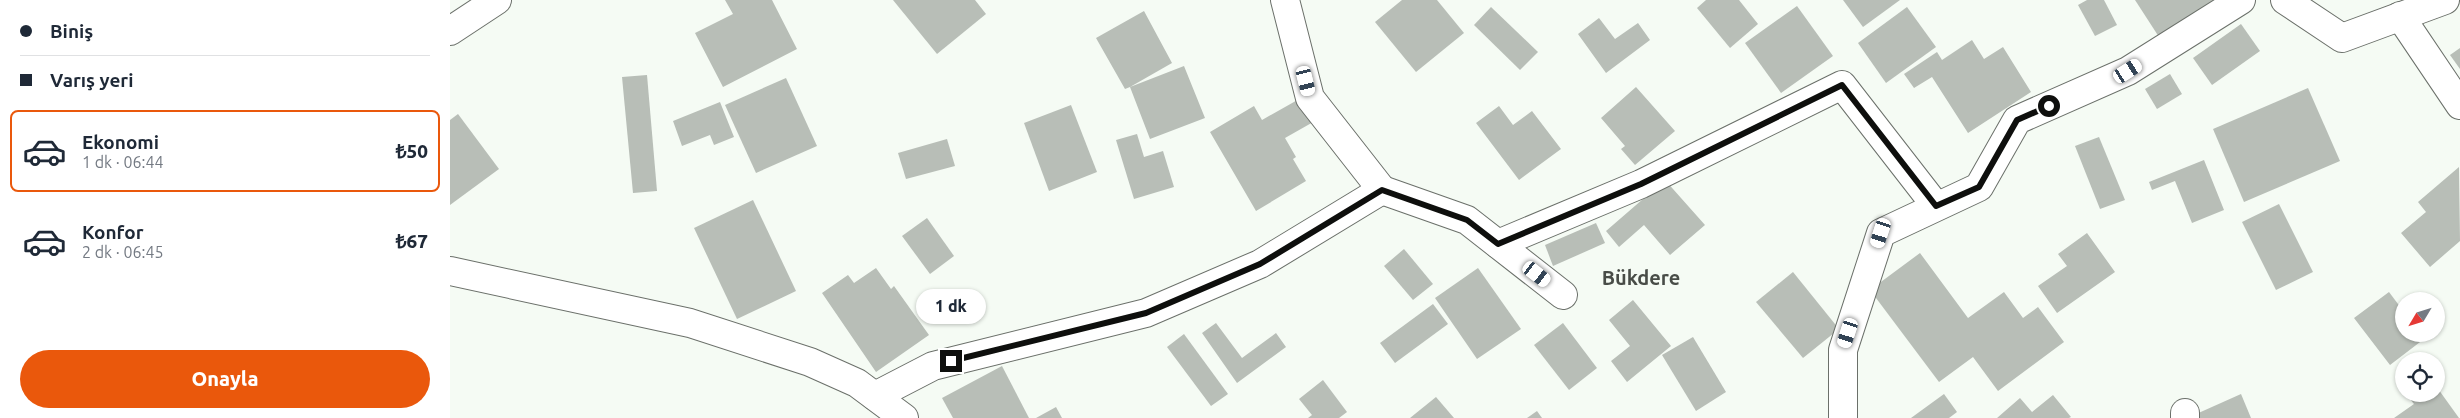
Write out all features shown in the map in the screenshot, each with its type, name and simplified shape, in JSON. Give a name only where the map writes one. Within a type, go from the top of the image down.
[{"type":"street","points":[[450,32],[497,0]]},
{"type":"street","points":[[1285,0],[1310,98],[1382,190],[1467,220],[1563,295]]},
{"type":"street","points":[[1843,418],[1843,350],[1881,233],[1979,187],[2017,120],[2128,71],[2241,0]]},
{"type":"street","points":[[2285,0],[2342,38],[2445,0]]},
{"type":"street","points":[[2400,16],[2460,105]]},
{"type":"street","points":[[1498,244],[1641,184],[1842,85],[1936,206]]},
{"type":"street","points":[[875,396],[933,366],[1146,313],[1260,264],[1382,190]]},
{"type":"street","points":[[450,271],[690,323],[810,362],[856,382],[904,418]]},
{"type":"building","points":[[725,0],[772,0],[797,49],[723,87],[695,33],[733,14]]},
{"type":"building","points":[[893,0],[975,0],[986,14],[937,54]]},
{"type":"building","points":[[1402,0],[1437,0],[1464,33],[1416,72],[1375,22]]},
{"type":"building","points":[[1706,0],[1739,0],[1758,24],[1730,48],[1697,8]]},
{"type":"building","points":[[1843,0],[1900,0],[1863,27]]},
{"type":"building","points":[[2087,0],[2104,0],[2117,25],[2095,36],[2078,5]]},
{"type":"building","points":[[2135,0],[2215,0],[2159,37]]},
{"type":"building","points":[[1797,6],[1833,56],[1781,93],[1745,43]]},
{"type":"building","points":[[1491,7],[1538,52],[1520,70],[1474,25]]},
{"type":"building","points":[[1907,7],[1936,47],[1886,83],[1858,43]]},
{"type":"building","points":[[1144,11],[1172,63],[1125,89],[1096,38]]},
{"type":"building","points":[[1599,18],[1615,39],[1638,23],[1650,40],[1606,73],[1578,34]]},
{"type":"building","points":[[2241,24],[2260,51],[2212,85],[2193,58]]},
{"type":"building","points":[[1972,40],[1984,59],[2003,47],[2031,92],[1968,133],[1932,77],[1914,88],[1904,74],[1937,52],[1942,60]]},
{"type":"building","points":[[2460,48],[2460,69],[2450,55]]},
{"type":"building","points":[[1184,66],[1205,118],[1150,139],[1130,87]]},
{"type":"building","points":[[2170,74],[2182,94],[2157,109],[2145,89]]},
{"type":"building","points":[[647,75],[657,191],[633,193],[622,77]]},
{"type":"building","points":[[786,78],[817,146],[756,173],[725,105]]},
{"type":"building","points":[[1636,87],[1675,131],[1635,165],[1621,149],[1625,146],[1601,118]]},
{"type":"building","points":[[2308,88],[2340,161],[2244,202],[2213,129]]},
{"type":"building","points":[[1301,98],[1315,121],[1285,138],[1296,157],[1293,159],[1306,181],[1256,211],[1210,132],[1254,106],[1262,120]]},
{"type":"building","points":[[720,102],[734,137],[714,145],[710,135],[682,146],[673,121]]},
{"type":"building","points":[[1071,105],[1097,172],[1049,191],[1024,123]]},
{"type":"building","points":[[1499,106],[1513,125],[1532,111],[1561,149],[1519,180],[1476,123]]},
{"type":"building","points":[[458,114],[499,169],[450,205],[450,120]]},
{"type":"building","points":[[1137,134],[1144,157],[1163,151],[1174,187],[1134,199],[1116,140]]},
{"type":"building","points":[[2099,137],[2125,200],[2100,209],[2075,146]]},
{"type":"building","points":[[947,139],[955,166],[906,179],[898,153]]},
{"type":"building","points":[[2204,160],[2224,210],[2192,223],[2175,181],[2152,190],[2149,182]]},
{"type":"building","points":[[2459,167],[2460,241],[2430,267],[2401,233],[2426,212],[2418,202]]},
{"type":"building","points":[[1665,180],[1705,225],[1670,255],[1644,225],[1619,247],[1606,231]]},
{"type":"building","points":[[753,200],[796,291],[737,319],[694,228]]},
{"type":"building","points":[[2279,204],[2313,272],[2276,290],[2242,222]]},
{"type":"building","points":[[927,218],[954,256],[930,274],[902,236]]},
{"type":"building","points":[[1596,223],[1605,243],[1553,266],[1545,245]]},
{"type":"building","points":[[2087,233],[2115,272],[2057,313],[2038,286],[2067,266],[2058,254]]},
{"type":"building","points":[[1404,249],[1433,284],[1413,300],[1384,266]]},
{"type":"building","points":[[1920,253],[1968,318],[2004,292],[2023,318],[2038,307],[2064,342],[1998,391],[1973,357],[1939,382],[1870,290]]},
{"type":"building","points":[[876,268],[891,289],[894,286],[929,335],[876,372],[822,293],[848,275],[854,283]]},
{"type":"building","points":[[1478,268],[1521,329],[1477,359],[1435,298]]},
{"type":"building","points":[[1793,272],[1839,329],[1803,358],[1756,302]]},
{"type":"building","points":[[2389,292],[2395,300],[2395,342],[2420,342],[2407,352],[2395,352],[2395,361],[2390,365],[2354,318]]},
{"type":"building","points":[[1633,300],[1671,346],[1627,382],[1611,361],[1630,346],[1609,320]]},
{"type":"building","points":[[1433,304],[1448,324],[1395,363],[1380,343]]},
{"type":"building","points":[[1216,323],[1242,358],[1276,333],[1286,347],[1237,383],[1202,333]]},
{"type":"building","points":[[1563,323],[1597,368],[1569,390],[1534,345]]},
{"type":"building","points":[[1184,334],[1228,394],[1211,406],[1167,347]]},
{"type":"building","points":[[1693,337],[1726,392],[1696,411],[1662,355]]},
{"type":"building","points":[[1002,366],[1029,418],[953,418],[942,398]]},
{"type":"building","points":[[1323,380],[1347,412],[1339,418],[1308,418],[1312,415],[1299,399]]},
{"type":"building","points":[[1944,394],[1957,412],[1949,418],[1911,418]]},
{"type":"building","points":[[2241,394],[2251,418],[2195,418],[2194,415]]},
{"type":"building","points":[[2053,395],[2071,417],[1997,418],[2020,398],[2032,412]]},
{"type":"building","points":[[1436,397],[1454,418],[1410,418]]},
{"type":"building","points":[[2445,399],[2459,418],[2394,418],[2414,404],[2412,402],[2445,402]]},
{"type":"building","points":[[1056,407],[1062,418],[1036,418]]},
{"type":"building","points":[[1537,411],[1542,418],[1527,418]]},
{"type":"district","name":"Bükdere","points":[[1641,278]]},
{"type":"route","points":[[951,361],[1146,313],[1260,264],[1382,190],[1467,220],[1498,244],[1641,184],[1842,85],[1936,206],[1979,187],[2017,120],[2049,106]]}]
